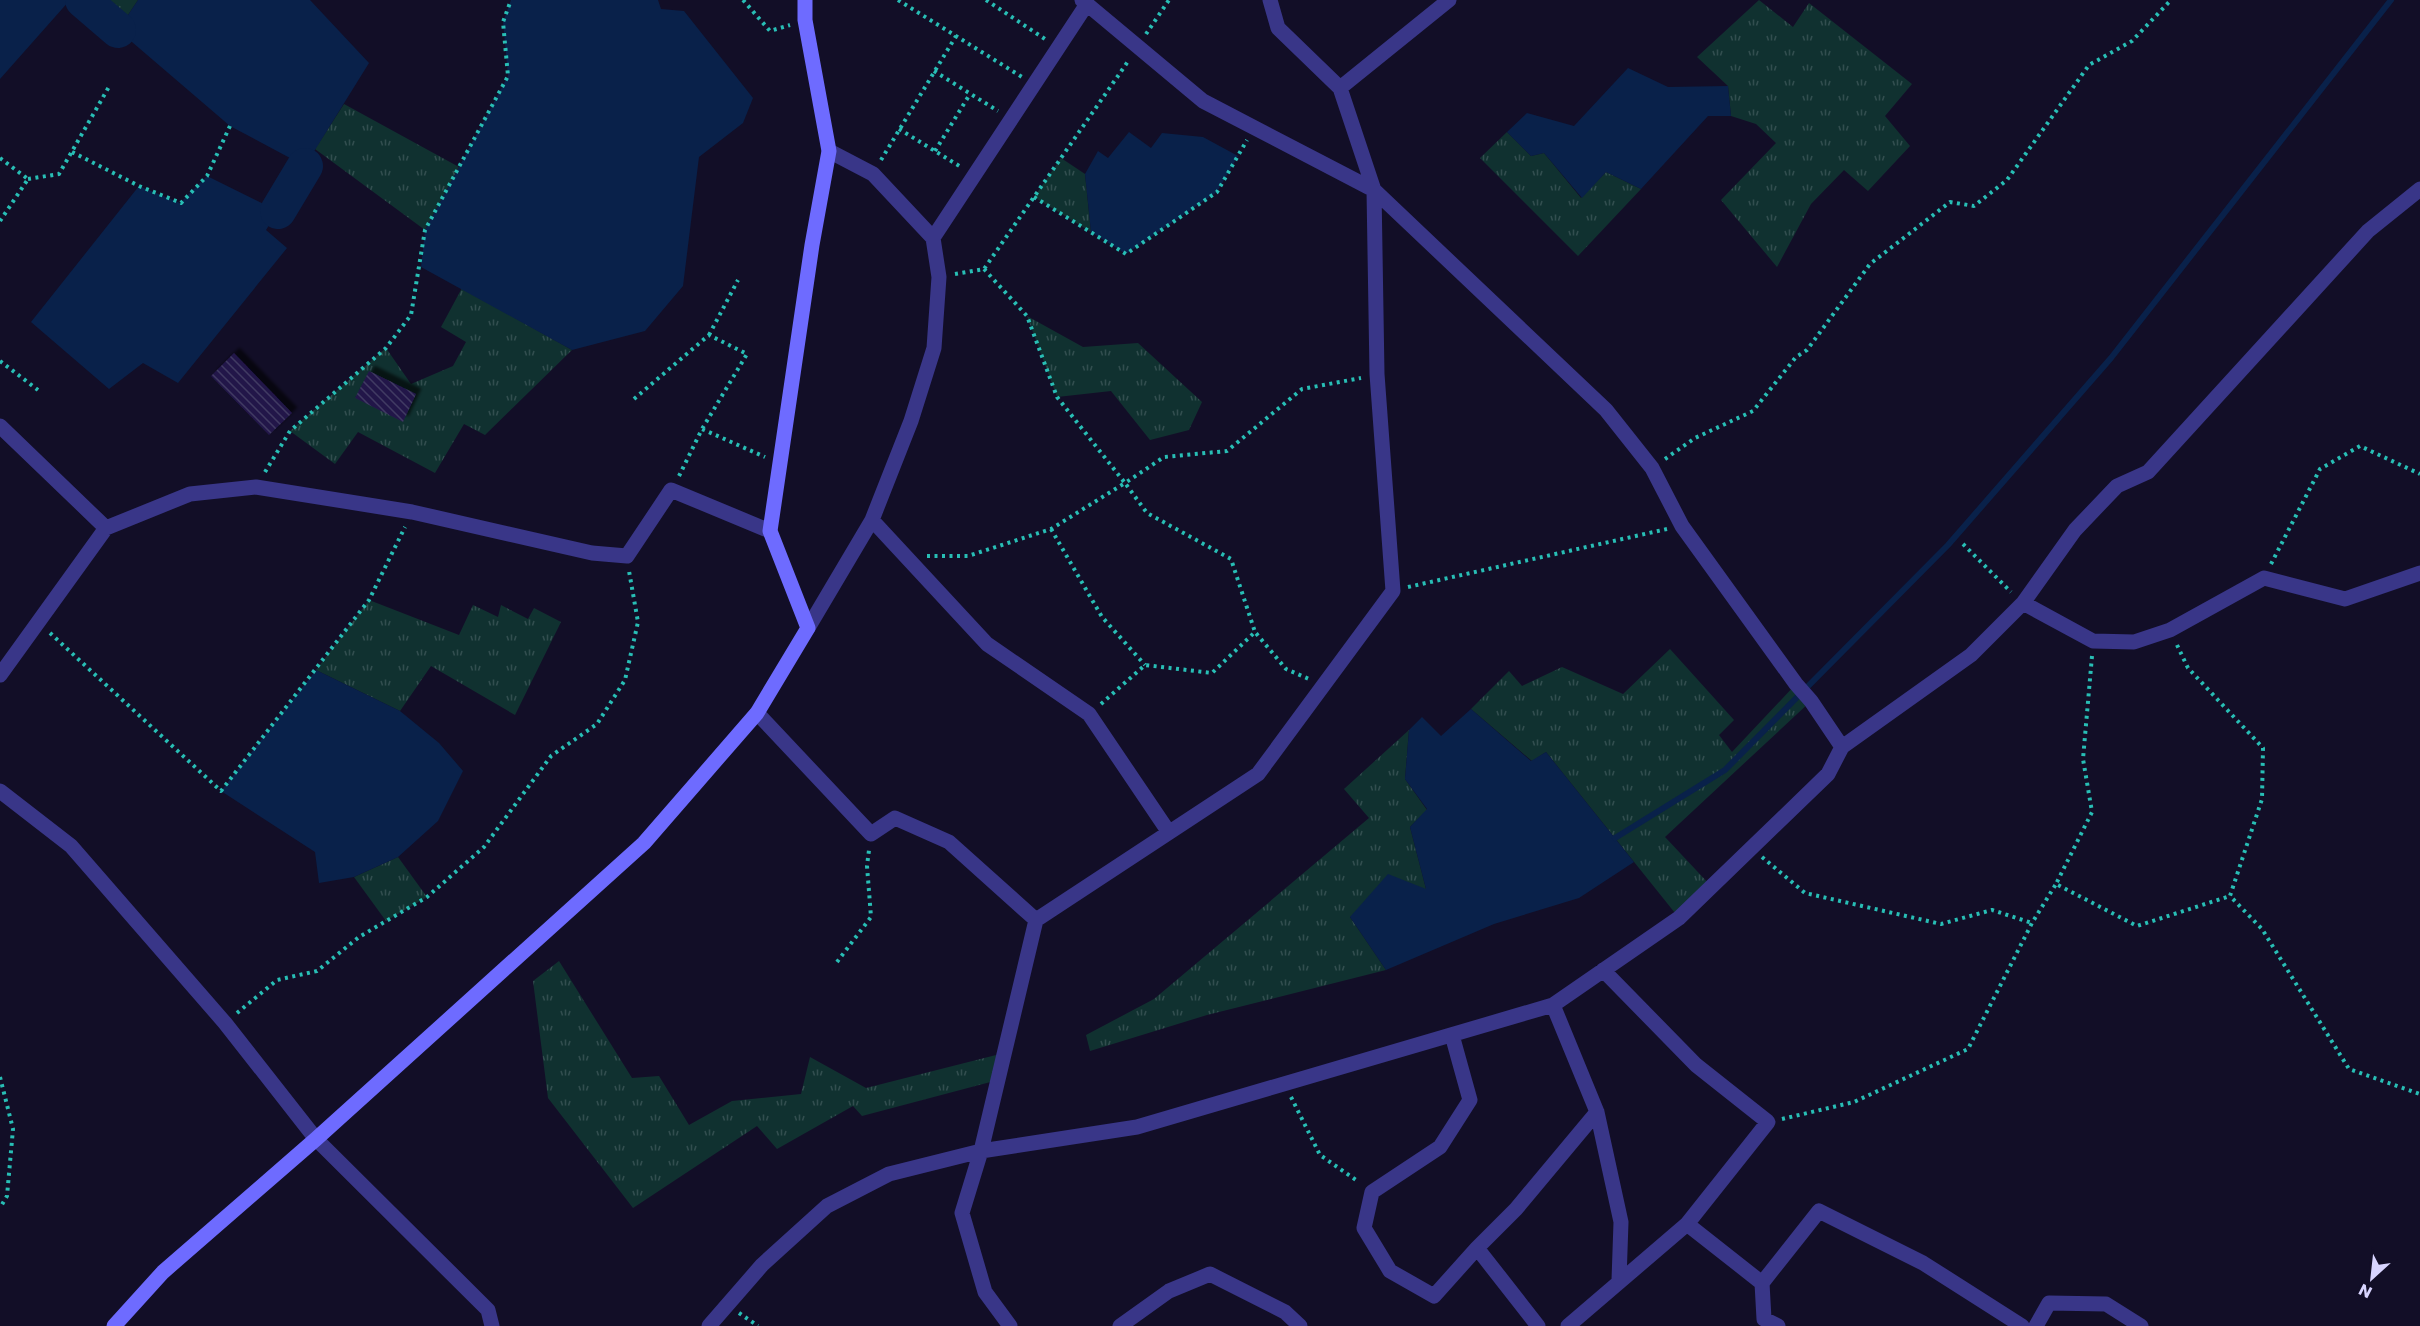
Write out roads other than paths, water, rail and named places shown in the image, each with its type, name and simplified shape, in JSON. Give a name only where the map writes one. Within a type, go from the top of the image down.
[{"type":"main road","points":[[114,1326],[163,1272],[316,1139],[644,843],[757,713],[808,628],[770,531],[812,245],[829,151],[805,20],[805,0]]},
{"type":"street","points":[[1010,1326],[985,1292],[962,1213],[981,1151],[1036,920],[1168,831],[1258,774],[1393,591],[1377,374],[1374,190],[1340,88],[1278,28],[1270,0]]},
{"type":"street","points":[[1340,88],[1449,0]]},
{"type":"street","points":[[933,238],[1059,47],[1085,2],[1203,101],[1374,190],[1606,410],[1652,468],[1682,526],[1796,684],[1811,701],[1842,747]]},
{"type":"street","points":[[808,628],[872,520],[911,421],[934,348],[939,277],[933,238],[873,174],[829,151]]},
{"type":"street","points":[[709,1326],[762,1265],[827,1206],[889,1174],[981,1151],[1137,1127],[1553,1005],[1679,918],[1828,774],[1842,747],[1971,655],[2023,603],[2075,530],[2117,486],[2148,472],[2368,231],[2420,189]]},
{"type":"street","points":[[0,426],[106,528]]},
{"type":"street","points":[[0,675],[106,528],[190,494],[256,487],[412,512],[592,553],[627,556],[671,490],[770,531]]},
{"type":"street","points":[[872,520],[987,644],[1089,714],[1168,831]]},
{"type":"street","points":[[2023,603],[2093,640],[2134,642],[2170,630],[2264,578],[2345,599],[2420,573]]},
{"type":"street","points":[[757,713],[871,834],[895,818],[949,842],[1036,920]]},
{"type":"street","points":[[0,791],[71,846],[225,1023],[316,1139],[488,1311],[492,1326]]},
{"type":"street","points":[[1568,1326],[1687,1224],[1768,1122],[1696,1065],[1603,970]]},
{"type":"street","points":[[1553,1005],[1597,1112],[1621,1222],[1619,1280]]},
{"type":"street","points":[[1452,1035],[1470,1100],[1440,1147],[1372,1192],[1364,1228],[1390,1271],[1434,1296],[1516,1209],[1597,1112]]},
{"type":"street","points":[[1778,1326],[1764,1319],[1762,1283],[1819,1211],[1923,1263],[2022,1326]]},
{"type":"street","points":[[1687,1224],[1762,1283]]},
{"type":"street","points":[[1478,1248],[1538,1326]]},
{"type":"street","points":[[1120,1326],[1169,1291],[1210,1274],[1285,1312],[1300,1326]]},
{"type":"street","points":[[2036,1326],[2049,1303],[2106,1304],[2141,1326]]},
{"type":"water","points":[[0,0],[70,0],[0,79]]},
{"type":"water","points":[[138,0],[310,0],[369,63],[305,166],[230,126],[118,30]]},
{"type":"water","points":[[511,0],[658,0],[661,9],[684,11],[753,98],[743,123],[699,157],[683,286],[645,331],[572,350],[421,267],[425,230],[508,76],[503,22]]},
{"type":"water","points":[[1628,68],[1668,87],[1728,86],[1731,116],[1708,116],[1641,189],[1606,172],[1582,198],[1544,153],[1531,156],[1507,132],[1527,113],[1574,126]]},
{"type":"water","points":[[1129,132],[1151,148],[1162,133],[1203,137],[1238,156],[1217,192],[1126,254],[1091,232],[1085,174],[1098,151],[1108,158]]},
{"type":"water","points":[[207,176],[278,211],[266,230],[287,248],[178,383],[143,363],[109,389],[31,322],[139,186],[180,203]]},
{"type":"water","points":[[316,670],[400,711],[439,743],[463,771],[438,821],[398,857],[354,877],[319,883],[315,852],[221,791]]},
{"type":"water","points":[[1471,709],[1531,761],[1546,752],[1634,862],[1579,898],[1494,924],[1386,970],[1350,917],[1388,874],[1426,889],[1410,827],[1427,809],[1405,779],[1409,730],[1422,717],[1441,736]]},
{"type":"waterway","points":[[83,0],[118,30]]},
{"type":"waterway","points":[[1615,838],[1725,770],[1948,545],[2111,358],[2391,0]]},
{"type":"waterway","points":[[278,211],[305,166]]}]
